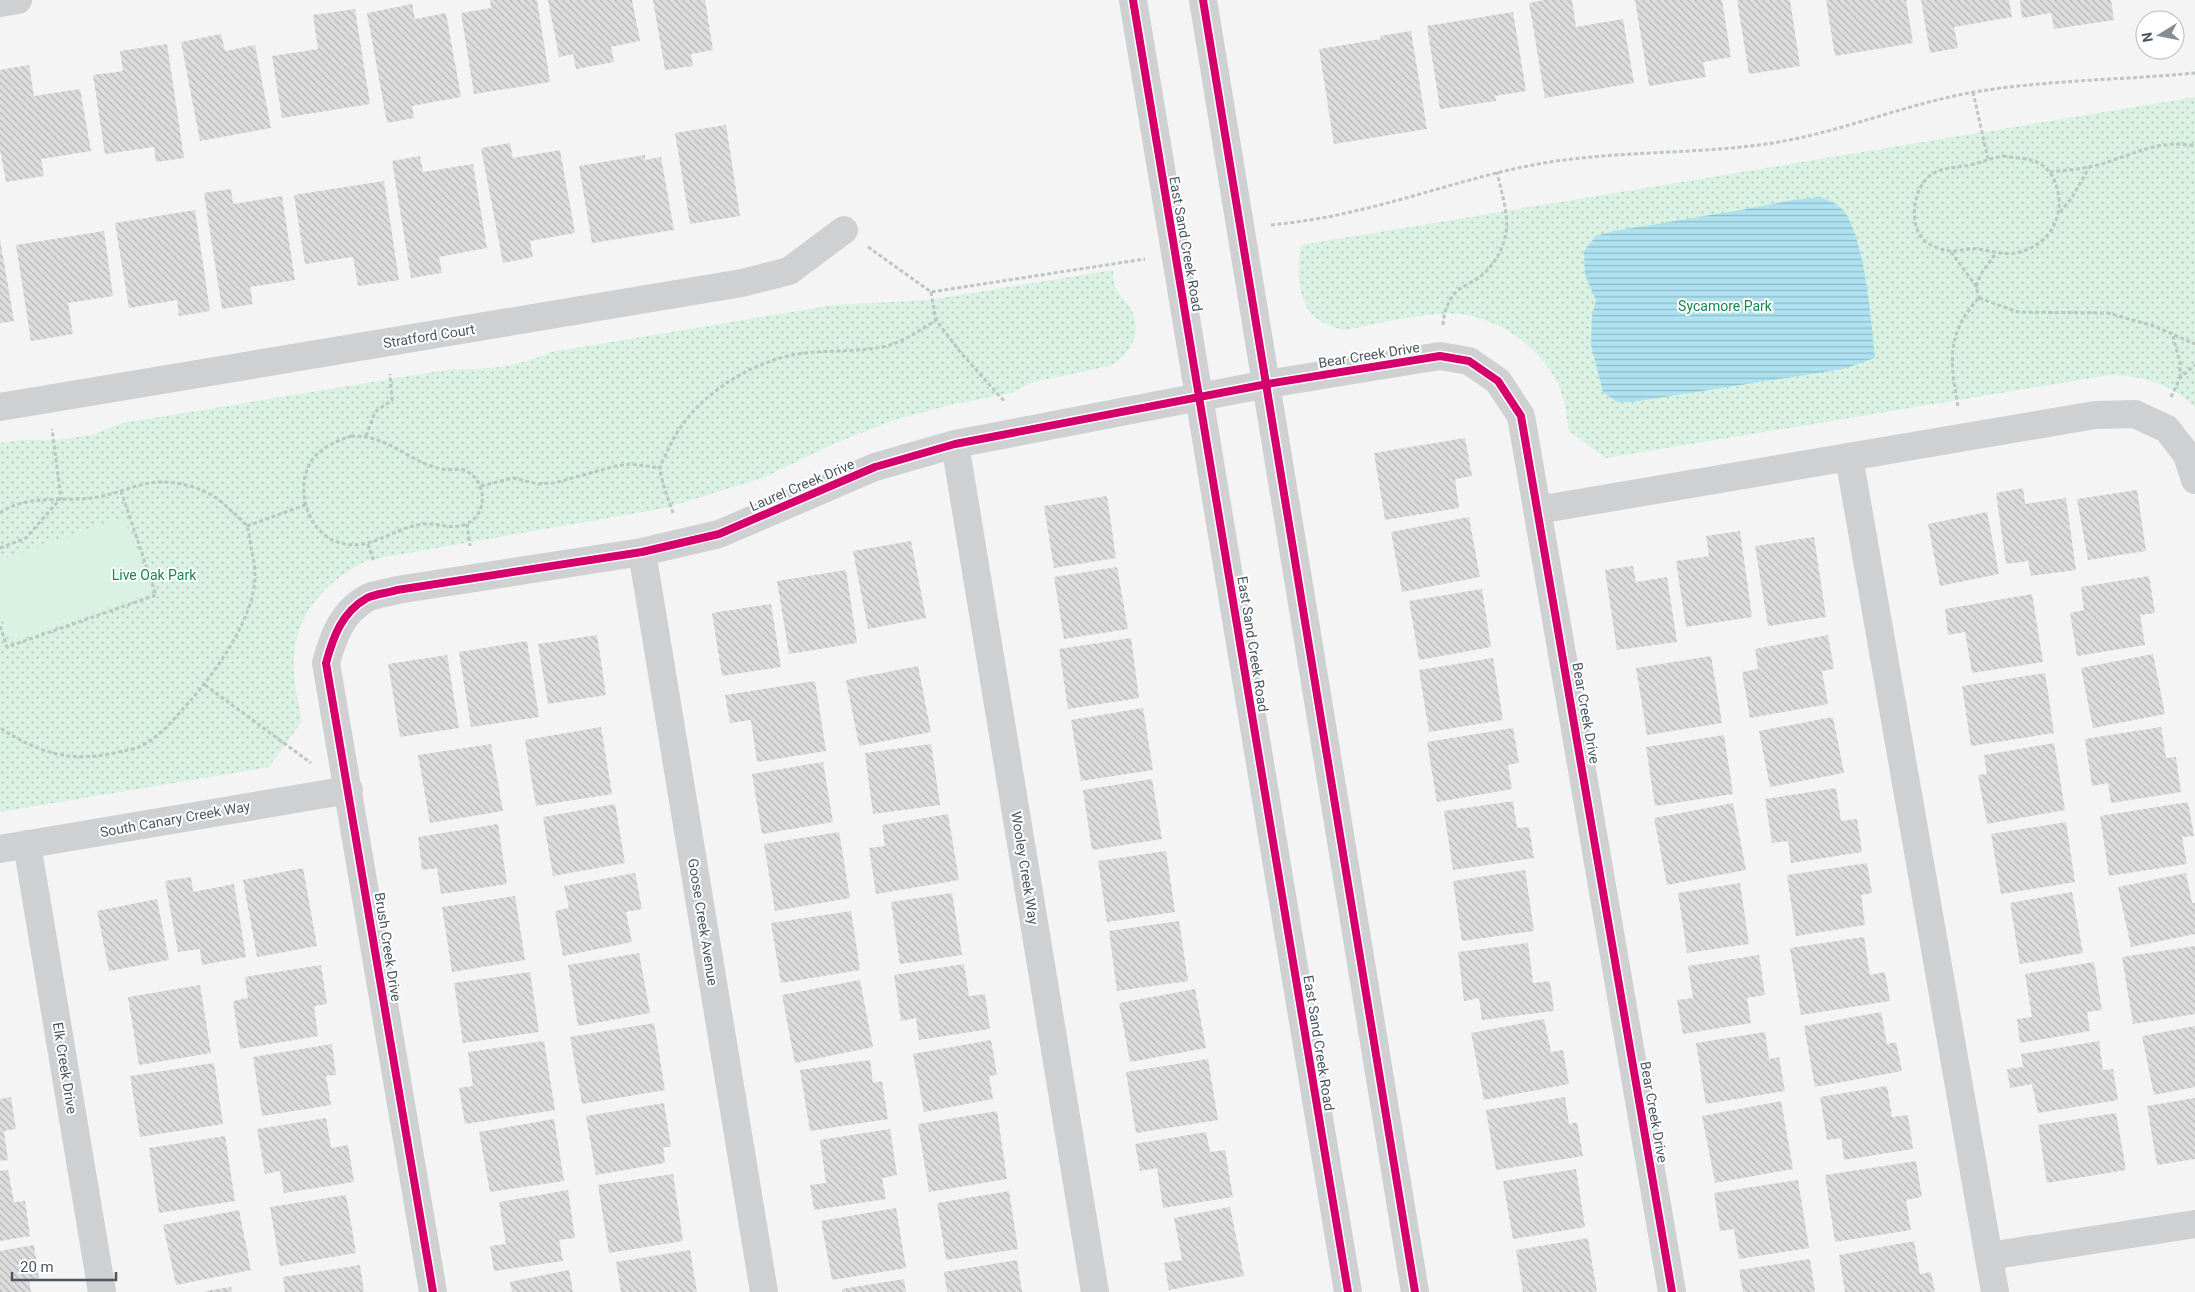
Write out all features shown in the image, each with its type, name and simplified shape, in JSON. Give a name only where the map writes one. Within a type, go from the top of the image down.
[{"type":"street","points":[[0,3],[18,0]]},
{"type":"street","name":"East Sand Creek Road","points":[[1133,0],[1348,1292]]},
{"type":"street","points":[[1203,0],[1415,1292]]},
{"type":"street","name":"Stratford Court","points":[[0,407],[742,283],[789,271],[844,230]]},
{"type":"street","name":"Bear Creek Drive","points":[[1267,384],[1440,356],[1469,360],[1498,381],[1521,416],[1672,1292]]},
{"type":"street","name":"Laurel Creek Drive","points":[[350,611],[368,597],[397,590],[642,552],[719,534],[875,467],[954,444],[1267,384]]},
{"type":"street","points":[[1538,510],[2095,415],[2134,414],[2167,429],[2187,455],[2195,480]]},
{"type":"street","name":"Wooley Creek Way","points":[[954,444],[1095,1292]]},
{"type":"street","points":[[1848,457],[1996,1292]]},
{"type":"street","name":"Goose Creek Avenue","points":[[642,552],[764,1292]]},
{"type":"street","name":"Brush Creek Drive","points":[[350,611],[334,635],[326,663],[433,1292]]},
{"type":"street","name":"South Canary Creek Way","points":[[0,849],[349,790]]},
{"type":"street","name":"Elk Creek Drive","points":[[28,844],[102,1292]]},
{"type":"street","points":[[1989,1256],[2195,1224]]},
{"type":"path","points":[[1241,229],[1344,214],[1497,172],[1542,164],[1634,152],[1723,150],[1776,142],[1831,129],[1901,108],[1974,92],[2056,82],[2195,73]]},
{"type":"path","points":[[1974,92],[1988,159]]},
{"type":"path","points":[[2050,172],[2089,168],[2157,145],[2181,144],[2195,146]]},
{"type":"path","points":[[2060,212],[2056,184],[2050,172],[2037,162],[2003,156],[1973,164],[1948,167],[1934,173],[1924,180],[1914,208],[1916,223],[1923,239],[1937,248],[1950,252],[1979,249],[1996,253],[2022,252],[2038,244],[2051,232],[2060,212],[2071,199],[2089,168]]},
{"type":"path","points":[[1440,356],[1443,320],[1449,300],[1460,289],[1480,277],[1492,266],[1501,252],[1506,232],[1506,215],[1497,172]]},
{"type":"path","points":[[844,230],[931,292],[1175,254]]},
{"type":"path","points":[[1950,252],[1976,286],[1979,298]]},
{"type":"path","points":[[1976,286],[1981,274],[1996,253]]},
{"type":"path","points":[[931,292],[936,320],[961,353],[1005,399],[1015,431]]},
{"type":"path","points":[[1979,298],[2018,312],[2108,313],[2154,326],[2173,336],[2195,344]]},
{"type":"path","points":[[1964,438],[1955,390],[1952,357],[1956,328],[1968,309],[1979,298]]},
{"type":"path","points":[[681,543],[660,468],[672,441],[690,415],[710,396],[734,378],[761,365],[788,356],[881,347],[897,342],[936,320]]},
{"type":"path","points":[[2173,336],[2180,363],[2180,378],[2195,365]]},
{"type":"path","points":[[366,436],[375,412],[392,400],[384,343]]},
{"type":"path","points":[[351,436],[366,436],[443,469],[467,470],[478,480],[484,497],[479,512],[467,524],[452,526],[424,524],[399,529],[368,544],[344,544],[325,534],[310,518],[305,504],[305,476],[314,457],[330,443],[351,436]]},
{"type":"path","points":[[0,548],[26,538],[61,498],[54,442]]},
{"type":"path","points":[[480,486],[513,478],[538,484],[554,483],[623,465],[660,468]]},
{"type":"path","points":[[0,513],[5,509],[33,502],[61,498],[96,498],[148,483],[166,482],[188,485],[208,492],[223,502],[247,526],[255,577],[242,624],[205,684],[159,735],[138,747],[98,756],[72,758],[52,754],[19,740],[0,728]]},
{"type":"path","points":[[0,626],[7,647],[156,595],[121,492]]},
{"type":"path","points":[[247,526],[305,504]]},
{"type":"path","points":[[205,684],[349,790]]},
{"type":"green space","name":"Sycamore Park","points":[[2195,97],[2195,407],[2176,392],[2156,382],[2134,377],[2110,375],[1606,458],[1569,431],[1563,398],[1557,382],[1548,367],[1522,341],[1491,322],[1458,314],[1444,314],[1401,319],[1345,330],[1329,326],[1317,319],[1303,299],[1300,287],[1299,260],[1301,245]]},
{"type":"green space","name":"Live Oak Park","points":[[1113,270],[1115,286],[1132,311],[1136,328],[1135,336],[1128,350],[1110,366],[1033,382],[1011,393],[954,404],[894,420],[833,444],[763,478],[665,508],[368,560],[340,577],[328,587],[308,610],[301,624],[296,639],[294,672],[302,721],[269,767],[0,812],[0,443],[21,440],[59,440],[92,435],[123,423],[452,369],[479,369],[503,366],[526,361],[551,352],[834,305],[929,300]]},
{"type":"green space","points":[[124,517],[151,593],[10,641],[0,612],[0,560]]},
{"type":"water","points":[[1820,197],[1841,208],[1849,220],[1856,237],[1866,279],[1875,358],[1843,369],[1632,402],[1617,402],[1603,392],[1591,345],[1592,317],[1596,300],[1585,275],[1584,251],[1596,236],[1614,231]]},
{"type":"building","points":[[490,0],[537,0],[550,82],[474,94],[461,13],[491,8]]},
{"type":"building","points":[[548,0],[632,0],[640,41],[611,47],[614,62],[576,69],[573,54],[559,57]]},
{"type":"building","points":[[653,0],[705,0],[713,50],[691,54],[693,66],[665,70]]},
{"type":"building","points":[[1543,0],[1572,0],[1576,27],[1623,19],[1634,83],[1545,98],[1529,3]]},
{"type":"building","points":[[1635,0],[1722,0],[1731,57],[1703,62],[1706,77],[1649,86]]},
{"type":"building","points":[[1737,0],[1790,0],[1800,66],[1749,74]]},
{"type":"building","points":[[1826,0],[1906,0],[1913,43],[1835,56]]},
{"type":"building","points":[[1921,0],[2009,0],[2012,17],[1954,27],[1958,48],[1930,53]]},
{"type":"building","points":[[2020,0],[2111,0],[2114,20],[2054,29],[2051,13],[2022,18]]},
{"type":"building","points":[[412,4],[415,19],[446,13],[461,97],[412,106],[414,118],[387,123],[367,13]]},
{"type":"building","points":[[355,9],[370,104],[282,118],[272,56],[318,49],[313,15]]},
{"type":"building","points":[[1513,12],[1526,91],[1495,96],[1496,101],[1440,109],[1427,26]]},
{"type":"building","points":[[1411,31],[1427,129],[1334,144],[1319,49],[1381,39],[1380,36]]},
{"type":"building","points":[[221,34],[225,51],[255,45],[271,128],[200,141],[181,42]]},
{"type":"building","points":[[167,44],[184,158],[156,162],[154,147],[105,154],[93,75],[123,71],[120,51]]},
{"type":"building","points":[[29,65],[34,96],[80,89],[91,151],[41,159],[44,176],[6,182],[0,149],[0,70]]},
{"type":"building","points":[[726,125],[740,216],[690,224],[675,133]]},
{"type":"building","points":[[510,143],[513,158],[560,150],[575,233],[530,241],[533,257],[503,263],[481,148]]},
{"type":"building","points":[[645,155],[645,160],[661,157],[674,230],[592,243],[579,166]]},
{"type":"building","points":[[420,156],[423,172],[473,164],[487,248],[439,257],[442,273],[411,278],[392,161]]},
{"type":"building","points":[[384,181],[399,280],[358,286],[353,257],[305,264],[294,195]]},
{"type":"building","points":[[231,189],[233,204],[282,196],[295,280],[250,287],[253,304],[222,309],[204,193]]},
{"type":"building","points":[[195,210],[210,311],[179,316],[177,300],[129,308],[115,223]]},
{"type":"building","points":[[104,231],[113,296],[68,303],[73,334],[31,341],[16,245]]},
{"type":"building","points":[[0,239],[14,321],[0,323]]},
{"type":"building","points":[[1465,438],[1472,476],[1455,479],[1459,508],[1385,520],[1374,453]]},
{"type":"building","points":[[2023,488],[2025,504],[2066,498],[2076,570],[2031,576],[2028,561],[2006,564],[1996,493]]},
{"type":"building","points":[[2137,490],[2146,551],[2088,560],[2077,499]]},
{"type":"building","points":[[1107,496],[1116,558],[1054,568],[1044,506]]},
{"type":"building","points":[[1987,512],[1999,574],[1940,586],[1928,524]]},
{"type":"building","points":[[1469,517],[1480,577],[1402,592],[1391,532]]},
{"type":"building","points":[[1740,531],[1752,617],[1686,627],[1676,561],[1709,556],[1706,536]]},
{"type":"building","points":[[1814,537],[1826,617],[1768,626],[1755,546]]},
{"type":"building","points":[[911,541],[926,618],[868,629],[853,551]]},
{"type":"building","points":[[1633,566],[1636,582],[1667,577],[1677,642],[1617,650],[1605,570]]},
{"type":"building","points":[[1117,567],[1128,629],[1064,639],[1054,577]]},
{"type":"building","points":[[846,570],[857,643],[789,654],[777,581]]},
{"type":"building","points":[[2149,576],[2155,613],[2140,615],[2145,645],[2077,656],[2070,613],[2084,610],[2081,587]]},
{"type":"building","points":[[1482,589],[1491,647],[1419,660],[1409,601]]},
{"type":"building","points":[[2032,594],[2043,662],[1972,673],[1965,632],[1948,635],[1945,609]]},
{"type":"building","points":[[771,604],[781,667],[722,676],[712,613]]},
{"type":"building","points":[[597,635],[606,695],[548,704],[538,644]]},
{"type":"building","points":[[1828,635],[1834,669],[1822,671],[1828,704],[1750,718],[1742,672],[1758,669],[1755,649]]},
{"type":"building","points":[[1131,638],[1139,698],[1068,709],[1059,649]]},
{"type":"building","points":[[527,641],[539,717],[471,727],[459,652]]},
{"type":"building","points":[[2153,654],[2165,714],[2093,728],[2081,668]]},
{"type":"building","points":[[447,655],[459,728],[400,737],[388,664]]},
{"type":"building","points":[[1711,656],[1722,723],[1647,735],[1636,668]]},
{"type":"building","points":[[1493,658],[1503,720],[1429,732],[1419,670]]},
{"type":"building","points":[[918,666],[931,732],[859,746],[846,680]]},
{"type":"building","points":[[2045,673],[2054,733],[1971,746],[1962,686]]},
{"type":"building","points":[[815,681],[826,751],[757,762],[751,720],[730,723],[725,695]]},
{"type":"building","points":[[1143,708],[1153,770],[1081,781],[1071,720]]},
{"type":"building","points":[[1833,717],[1844,773],[1770,787],[1759,731]]},
{"type":"building","points":[[601,727],[612,794],[536,806],[525,740]]},
{"type":"building","points":[[2161,727],[2166,758],[2176,757],[2181,792],[2111,803],[2108,783],[2092,786],[2085,739]]},
{"type":"building","points":[[1513,728],[1519,763],[1508,765],[1512,789],[1437,802],[1427,742]]},
{"type":"building","points":[[1724,735],[1733,794],[1655,806],[1646,747]]},
{"type":"building","points":[[2054,743],[2065,810],[1987,824],[1978,775],[1987,774],[1984,755]]},
{"type":"building","points":[[491,744],[503,811],[430,823],[418,755]]},
{"type":"building","points":[[931,744],[940,805],[873,814],[865,753]]},
{"type":"building","points":[[823,762],[833,822],[762,834],[752,774]]},
{"type":"building","points":[[1152,779],[1162,839],[1092,850],[1083,790]]},
{"type":"building","points":[[1836,788],[1841,821],[1857,819],[1862,852],[1791,863],[1788,841],[1772,843],[1765,799]]},
{"type":"building","points":[[1513,801],[1517,828],[1529,827],[1534,858],[1453,870],[1444,811]]},
{"type":"building","points":[[2188,802],[2194,836],[2182,837],[2187,864],[2109,876],[2100,816]]},
{"type":"building","points":[[1733,803],[1746,870],[1667,885],[1654,818]]},
{"type":"building","points":[[615,804],[625,863],[553,876],[543,817]]},
{"type":"building","points":[[948,814],[959,880],[876,894],[869,848],[885,846],[882,825]]},
{"type":"building","points":[[2066,822],[2075,882],[2001,894],[1991,834]]},
{"type":"building","points":[[498,824],[507,884],[441,894],[437,868],[422,870],[418,837]]},
{"type":"building","points":[[839,832],[850,898],[775,911],[764,844]]},
{"type":"building","points":[[1166,851],[1175,912],[1107,922],[1098,861]]},
{"type":"building","points":[[1867,863],[1872,893],[1861,895],[1865,925],[1796,936],[1787,875]]},
{"type":"building","points":[[303,868],[317,946],[257,957],[243,880]]},
{"type":"building","points":[[1525,870],[1534,931],[1462,941],[1453,881]]},
{"type":"building","points":[[635,873],[642,909],[626,912],[632,942],[563,956],[555,911],[569,908],[564,886]]},
{"type":"building","points":[[2186,873],[2192,903],[2195,903],[2195,934],[2131,947],[2118,887]]},
{"type":"building","points":[[191,877],[193,892],[234,884],[246,957],[202,965],[200,949],[178,952],[165,881]]},
{"type":"building","points":[[1740,883],[1749,944],[1687,953],[1678,893]]},
{"type":"building","points":[[2072,892],[2083,953],[2020,964],[2010,903]]},
{"type":"building","points":[[952,893],[962,955],[900,964],[891,902]]},
{"type":"building","points":[[515,896],[525,960],[452,972],[442,907]]},
{"type":"building","points":[[157,899],[169,960],[109,971],[97,911]]},
{"type":"building","points":[[851,911],[860,970],[781,983],[771,923]]},
{"type":"building","points":[[1179,921],[1188,981],[1117,991],[1109,931]]},
{"type":"building","points":[[1864,937],[1870,975],[1885,972],[1890,1001],[1801,1015],[1790,948]]},
{"type":"building","points":[[1528,943],[1533,983],[1550,981],[1554,1011],[1482,1020],[1479,998],[1464,1001],[1458,952]]},
{"type":"building","points":[[2195,946],[2195,1014],[2133,1024],[2122,957]]},
{"type":"building","points":[[639,953],[650,1013],[578,1026],[568,965]]},
{"type":"building","points":[[1759,955],[1765,995],[1747,998],[1751,1023],[1683,1034],[1677,1000],[1693,998],[1688,966]]},
{"type":"building","points":[[2094,962],[2102,1010],[2087,1012],[2090,1031],[2020,1043],[2017,1019],[2032,1017],[2025,974]]},
{"type":"building","points":[[964,964],[969,996],[985,994],[990,1029],[919,1040],[916,1018],[901,1021],[894,975]]},
{"type":"building","points":[[321,965],[327,1004],[314,1006],[318,1036],[240,1049],[233,1001],[248,998],[245,977]]},
{"type":"building","points":[[530,972],[539,1032],[463,1043],[454,983]]},
{"type":"building","points":[[860,980],[873,1047],[795,1063],[782,995]]},
{"type":"building","points":[[200,985],[211,1053],[139,1065],[128,997]]},
{"type":"building","points":[[1195,989],[1206,1048],[1130,1062],[1119,1003]]},
{"type":"building","points":[[1881,1012],[1887,1044],[1896,1042],[1902,1071],[1815,1087],[1804,1026]]},
{"type":"building","points":[[1544,1019],[1551,1052],[1563,1050],[1569,1084],[1484,1100],[1471,1033]]},
{"type":"building","points":[[654,1023],[665,1090],[582,1104],[570,1037]]},
{"type":"building","points":[[2195,1026],[2195,1087],[2154,1095],[2142,1036]]},
{"type":"building","points":[[1765,1032],[1769,1059],[1779,1057],[1785,1091],[1706,1104],[1696,1043]]},
{"type":"building","points":[[991,1040],[997,1075],[989,1076],[993,1099],[924,1112],[913,1054]]},
{"type":"building","points":[[544,1041],[555,1110],[465,1124],[459,1088],[473,1086],[468,1052]]},
{"type":"building","points":[[2099,1041],[2103,1070],[2113,1069],[2118,1100],[2038,1113],[2032,1084],[2010,1088],[2007,1069],[2023,1067],[2021,1054]]},
{"type":"building","points":[[332,1044],[336,1075],[326,1076],[331,1105],[262,1116],[253,1057]]},
{"type":"building","points":[[1208,1059],[1218,1120],[1136,1133],[1126,1072]]},
{"type":"building","points":[[870,1060],[873,1083],[882,1081],[888,1119],[810,1131],[800,1070]]},
{"type":"building","points":[[214,1063],[223,1124],[140,1137],[130,1076]]},
{"type":"building","points":[[1887,1086],[1892,1117],[1908,1115],[1913,1149],[1844,1160],[1841,1138],[1827,1140],[1820,1097]]},
{"type":"building","points":[[11,1097],[16,1129],[4,1131],[8,1160],[0,1161],[0,1099]]},
{"type":"building","points":[[1565,1097],[1569,1124],[1577,1122],[1583,1156],[1496,1170],[1486,1110]]},
{"type":"building","points":[[2195,1098],[2195,1159],[2157,1165],[2147,1106]]},
{"type":"building","points":[[1781,1101],[1793,1169],[1715,1183],[1702,1116]]},
{"type":"building","points":[[664,1103],[671,1147],[663,1147],[665,1163],[596,1175],[586,1116]]},
{"type":"building","points":[[997,1111],[1007,1179],[929,1192],[918,1124]]},
{"type":"building","points":[[2116,1113],[2126,1170],[2047,1183],[2038,1125]]},
{"type":"building","points":[[326,1118],[331,1148],[348,1145],[354,1182],[284,1193],[280,1171],[265,1174],[257,1129]]},
{"type":"building","points":[[554,1119],[564,1181],[490,1192],[479,1132]]},
{"type":"building","points":[[890,1129],[897,1175],[882,1178],[886,1199],[814,1210],[810,1185],[826,1183],[820,1140]]},
{"type":"building","points":[[1206,1132],[1210,1152],[1225,1150],[1233,1197],[1163,1208],[1157,1168],[1140,1171],[1135,1144]]},
{"type":"building","points":[[225,1136],[235,1201],[159,1213],[149,1148]]},
{"type":"building","points":[[1916,1161],[1922,1197],[1906,1200],[1911,1230],[1835,1242],[1825,1175]]},
{"type":"building","points":[[1576,1169],[1585,1227],[1513,1239],[1503,1181]]},
{"type":"building","points":[[8,1170],[14,1202],[25,1201],[30,1236],[0,1241],[0,1171]]},
{"type":"building","points":[[673,1174],[683,1241],[609,1253],[598,1185]]},
{"type":"building","points":[[1798,1180],[1809,1248],[1739,1259],[1734,1229],[1720,1231],[1714,1193]]},
{"type":"building","points":[[568,1190],[575,1238],[559,1240],[563,1261],[494,1271],[490,1246],[506,1244],[499,1202]]},
{"type":"building","points":[[1009,1191],[1018,1249],[946,1260],[937,1203]]},
{"type":"building","points":[[346,1195],[356,1253],[280,1266],[270,1207]]},
{"type":"building","points":[[1230,1207],[1244,1276],[1169,1290],[1164,1263],[1182,1260],[1174,1218]]},
{"type":"building","points":[[896,1208],[906,1268],[832,1280],[821,1221]]},
{"type":"building","points":[[239,1210],[251,1270],[176,1285],[163,1225]]},
{"type":"building","points":[[1588,1238],[1597,1292],[1523,1292],[1516,1250]]},
{"type":"building","points":[[1914,1241],[1920,1274],[1931,1272],[1935,1292],[1845,1292],[1839,1255]]},
{"type":"building","points":[[34,1245],[39,1279],[29,1281],[31,1292],[0,1292],[0,1251]]},
{"type":"building","points":[[690,1250],[697,1292],[621,1292],[616,1262]]},
{"type":"building","points":[[1810,1259],[1815,1292],[1743,1292],[1739,1270]]},
{"type":"building","points":[[1017,1260],[1022,1292],[947,1292],[944,1272]]},
{"type":"building","points":[[360,1265],[364,1292],[285,1292],[283,1277]]},
{"type":"building","points":[[569,1270],[573,1292],[512,1292],[510,1282]]},
{"type":"building","points":[[904,1279],[906,1292],[842,1292],[842,1289]]},
{"type":"building","points":[[231,1287],[232,1292],[205,1291]]},
{"type":"cycle path","points":[[1133,0],[1348,1292]]},
{"type":"cycle path","points":[[1203,0],[1415,1292]]},
{"type":"cycle path","points":[[433,1292],[326,663],[335,635],[351,610],[367,598],[397,590],[642,552],[719,534],[875,467],[955,444],[1267,384],[1440,356],[1469,361],[1498,381],[1521,416],[1672,1292]]}]
